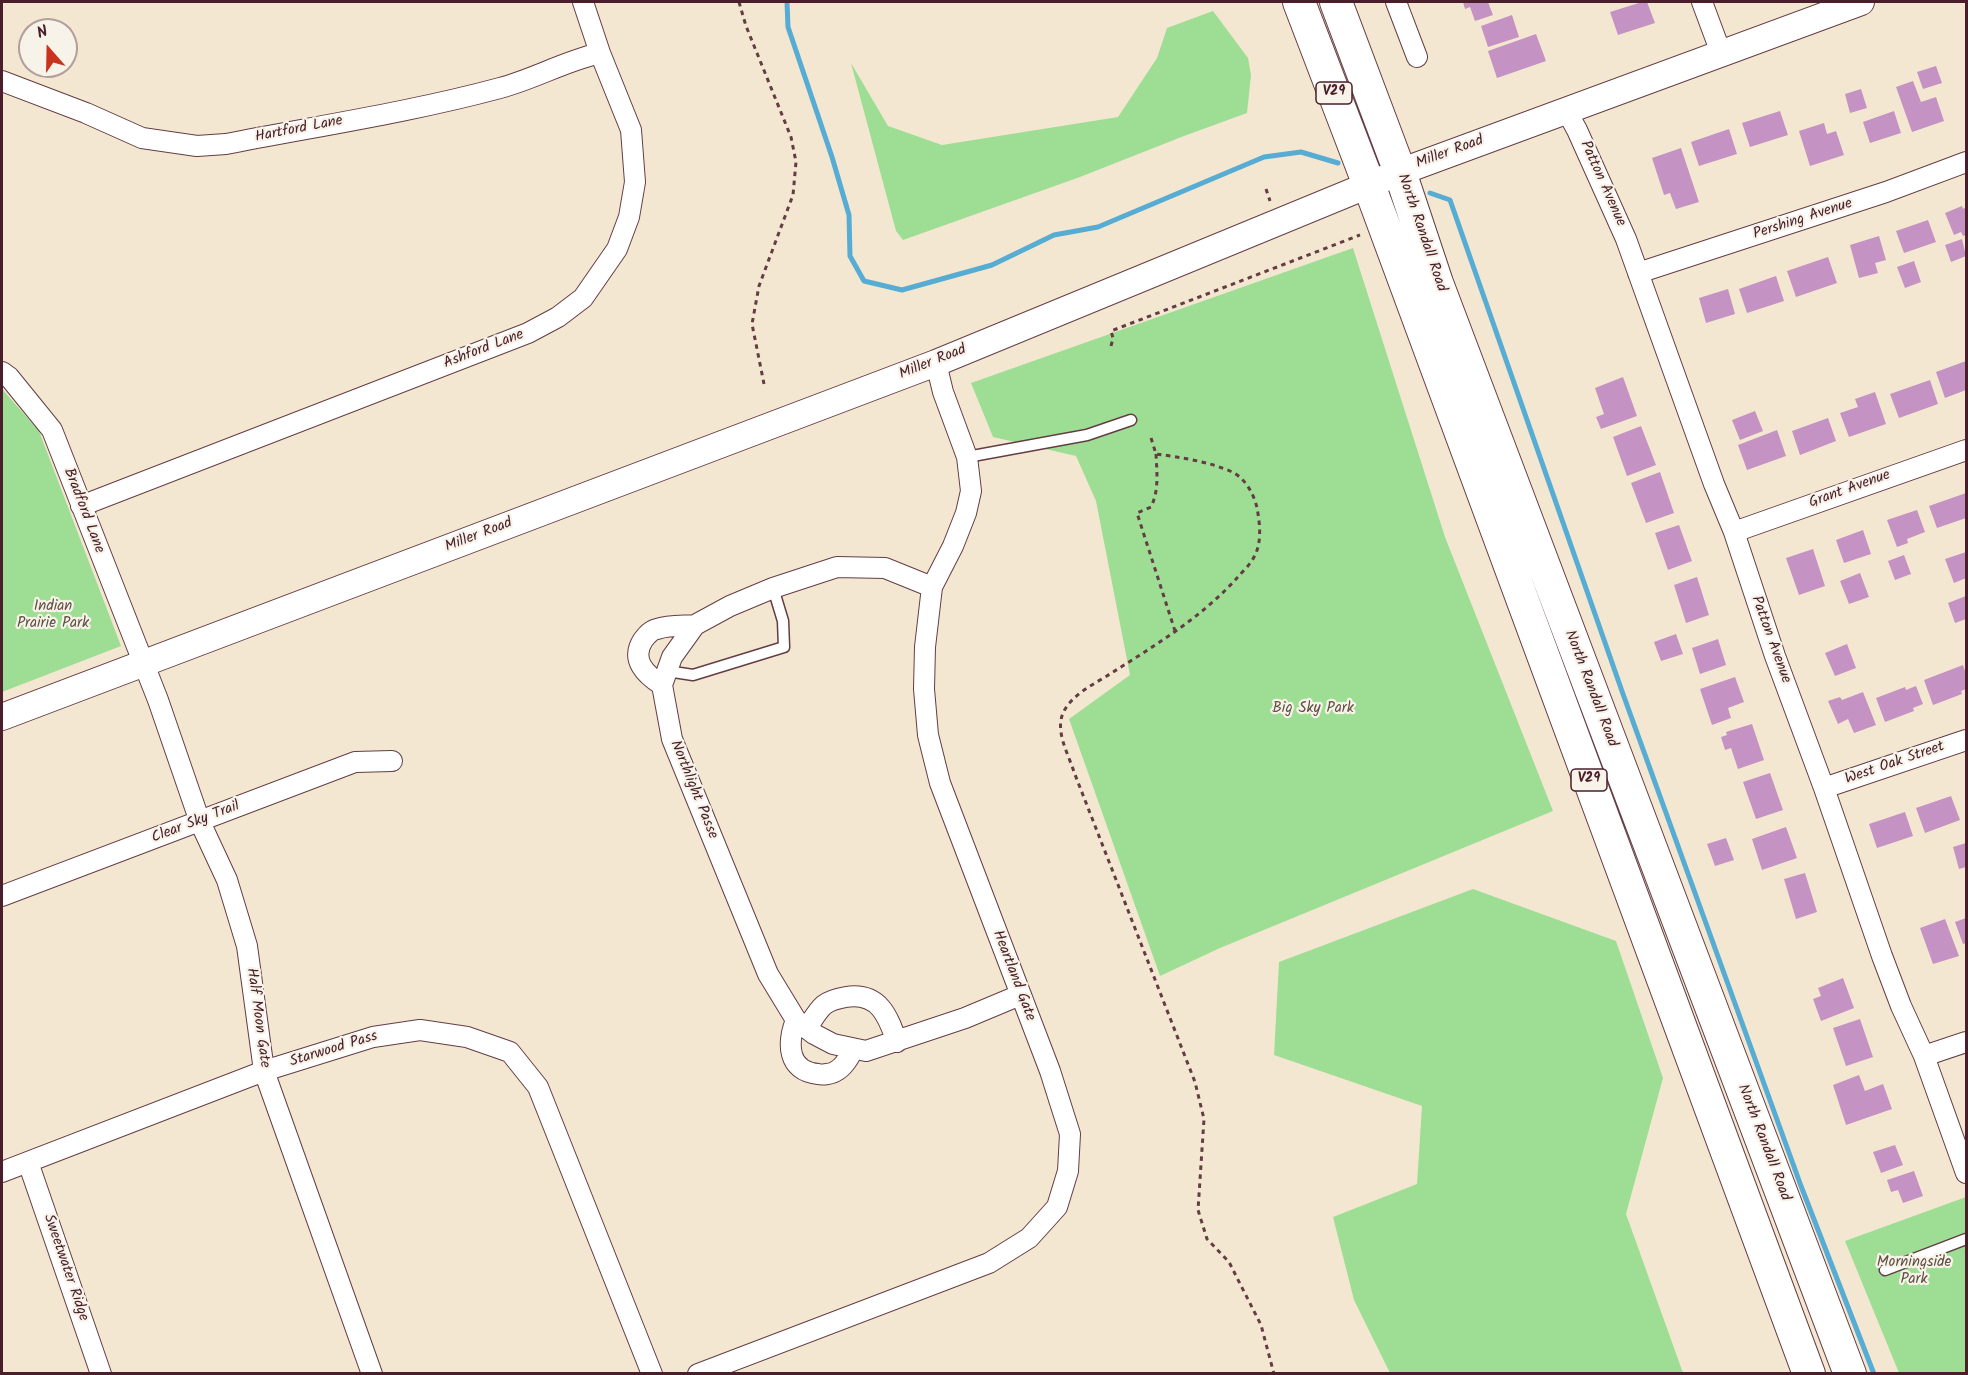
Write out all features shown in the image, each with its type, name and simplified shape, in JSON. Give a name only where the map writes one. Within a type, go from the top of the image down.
[{"type":"main road","name":"V29","points":[[1299,2],[1369,185],[1809,1374]]},
{"type":"main road","name":"North Randall Road","points":[[1336,2],[1400,172],[1437,283],[1850,1374]]},
{"type":"street","name":"Ashford Lane","points":[[81,506],[528,333],[558,317],[583,298],[617,249],[629,217],[635,182],[631,130],[600,53],[583,2]]},
{"type":"street","points":[[1396,2],[1417,57]]},
{"type":"street","points":[[1702,2],[1721,53]]},
{"type":"street","name":"Miller Road","points":[[2,717],[936,363],[1400,172],[1861,2]]},
{"type":"street","name":"Hartford Lane","points":[[2,81],[87,113],[142,138],[197,146],[226,144],[425,106],[503,88],[578,58],[600,53]]},
{"type":"street","name":"Patton Avenue","points":[[1566,110],[1578,130],[1626,239],[1714,484],[1734,532],[1775,656],[1897,996],[1924,1056],[1966,1173]]},
{"type":"street","name":"Pershing Avenue","points":[[1638,273],[1886,192],[1966,162]]},
{"type":"street","name":"Heartland Gate","points":[[698,1374],[988,1263],[1029,1238],[1057,1207],[1068,1171],[1070,1134],[1050,1071],[940,783],[928,735],[924,689],[925,647],[932,587],[953,546],[966,513],[971,491],[967,457],[943,392],[936,363]]},
{"type":"street","name":"Bradford Lane","points":[[2,372],[9,377],[52,430],[142,663]]},
{"type":"street","name":"Grant Avenue","points":[[1734,532],[1966,450]]},
{"type":"street","points":[[695,625],[672,657],[665,678],[647,676],[638,656],[643,640],[650,632],[658,628],[695,625],[730,606],[774,588],[837,567],[885,568],[932,587]]},
{"type":"street","name":"Half Moon Gate","points":[[142,663],[158,700],[200,822],[227,880],[247,946],[264,1071],[372,1374]]},
{"type":"street","name":"Northlight Passe","points":[[665,678],[672,740],[768,974],[801,1024],[833,1044],[867,1051],[965,1018],[1020,995]]},
{"type":"street","name":"West Oak Street","points":[[1824,788],[1966,740]]},
{"type":"street","name":"Clear Sky Trail","points":[[2,896],[356,762],[392,761]]},
{"type":"street","points":[[854,1049],[847,1062],[836,1072],[821,1075],[807,1073],[794,1062],[790,1049],[790,1034],[824,1004],[857,996],[876,1002],[888,1019],[897,1042]]},
{"type":"street","name":"Starwood Pass","points":[[2,1172],[264,1071],[373,1037],[420,1030],[467,1037],[510,1052],[538,1087],[652,1374]]},
{"type":"street","points":[[1924,1056],[1966,1042]]},
{"type":"street","name":"Sweetwater Ridge","points":[[28,1162],[101,1374]]},
{"type":"lane","points":[[967,457],[1087,435],[1131,420]]},
{"type":"lane","points":[[665,678],[693,675],[784,647],[783,621],[774,588]]},
{"type":"lane","points":[[1885,1270],[1966,1239]]},
{"type":"path","points":[[740,2],[746,26],[790,137],[795,162],[793,195],[759,286],[752,324],[764,384]]},
{"type":"path","points":[[1111,346],[1113,338],[1111,332],[1345,241]]},
{"type":"path","points":[[1151,438],[1156,454],[1158,478],[1156,496],[1151,507],[1137,513],[1175,631]]},
{"type":"path","points":[[1156,454],[1200,462],[1233,472],[1251,492],[1259,518],[1260,534],[1254,557],[1226,590],[1175,631],[1078,695],[1064,712],[1060,729],[1074,772],[1195,1082],[1204,1119],[1198,1210],[1208,1239],[1229,1262],[1261,1325],[1274,1374]]},
{"type":"green space","points":[[1213,11],[1248,58],[1251,75],[1247,113],[1080,177],[903,240],[896,231],[851,63],[888,126],[942,145],[1118,117],[1157,58],[1167,28]]},
{"type":"green space","name":"Big Sky Park","points":[[1353,248],[1445,537],[1553,811],[1220,948],[1160,976],[1069,719],[1130,675],[1096,501],[1076,456],[993,437],[971,383]]},
{"type":"green space","name":"Indian Prairie Park","points":[[2,389],[39,431],[121,646],[2,692]]},
{"type":"green space","points":[[1473,889],[1616,941],[1663,1078],[1626,1214],[1683,1373],[1390,1373],[1354,1300],[1333,1217],[1417,1184],[1422,1106],[1274,1055],[1279,962]]},
{"type":"green space","name":"Morningside Park","points":[[1966,1197],[1966,1373],[1899,1373],[1845,1241]]},
{"type":"building","points":[[1463,2],[1488,2],[1493,15],[1475,21],[1470,7],[1465,9]]},
{"type":"building","points":[[1647,2],[1655,23],[1618,35],[1610,12]]},
{"type":"building","points":[[1512,15],[1519,37],[1488,47],[1481,26]]},
{"type":"building","points":[[1536,34],[1546,61],[1497,78],[1488,51]]},
{"type":"building","points":[[1936,66],[1942,83],[1923,89],[1917,72]]},
{"type":"building","points":[[1913,81],[1921,102],[1936,97],[1944,121],[1912,132],[1896,87]]},
{"type":"building","points":[[1861,89],[1867,108],[1850,113],[1845,94]]},
{"type":"building","points":[[1780,111],[1788,135],[1750,147],[1742,123]]},
{"type":"building","points":[[1894,111],[1901,133],[1870,143],[1863,122]]},
{"type":"building","points":[[1824,123],[1827,134],[1836,131],[1844,155],[1810,166],[1799,131]]},
{"type":"building","points":[[1729,129],[1737,154],[1699,166],[1691,142]]},
{"type":"building","points":[[1681,148],[1699,202],[1676,209],[1670,193],[1664,195],[1652,158]]},
{"type":"building","points":[[1962,206],[1963,209],[1966,207],[1966,235],[1963,236],[1961,232],[1954,235],[1945,213]]},
{"type":"building","points":[[1928,220],[1936,242],[1904,253],[1896,231]]},
{"type":"building","points":[[1879,236],[1886,260],[1875,263],[1878,273],[1859,278],[1850,245]]},
{"type":"building","points":[[1962,239],[1966,256],[1951,262],[1945,245]]},
{"type":"building","points":[[1828,257],[1837,283],[1796,297],[1787,271]]},
{"type":"building","points":[[1914,261],[1921,282],[1905,288],[1897,267]]},
{"type":"building","points":[[1776,276],[1784,301],[1747,313],[1739,289]]},
{"type":"building","points":[[1728,289],[1735,314],[1706,323],[1699,298]]},
{"type":"building","points":[[1966,361],[1966,390],[1945,398],[1936,372]]},
{"type":"building","points":[[1623,377],[1637,416],[1601,429],[1596,417],[1604,414],[1595,388]]},
{"type":"building","points":[[1930,380],[1938,404],[1899,418],[1890,394]]},
{"type":"building","points":[[1875,392],[1886,424],[1849,437],[1840,413],[1858,407],[1855,399]]},
{"type":"building","points":[[1755,411],[1763,431],[1740,440],[1732,420]]},
{"type":"building","points":[[1828,418],[1836,441],[1800,455],[1792,431]]},
{"type":"building","points":[[1641,426],[1656,465],[1627,476],[1613,437]]},
{"type":"building","points":[[1777,430],[1786,456],[1747,470],[1738,445]]},
{"type":"building","points":[[1660,472],[1674,513],[1646,523],[1631,483]]},
{"type":"building","points":[[1966,493],[1966,518],[1937,528],[1929,506]]},
{"type":"building","points":[[1917,510],[1925,532],[1907,539],[1908,543],[1897,547],[1887,520]]},
{"type":"building","points":[[1679,525],[1692,561],[1668,570],[1655,533]]},
{"type":"building","points":[[1863,530],[1871,554],[1844,563],[1836,540]]},
{"type":"building","points":[[1813,549],[1825,586],[1799,595],[1786,558]]},
{"type":"building","points":[[1966,552],[1966,578],[1954,583],[1945,559]]},
{"type":"building","points":[[1904,555],[1911,574],[1895,580],[1888,561]]},
{"type":"building","points":[[1860,573],[1869,597],[1849,604],[1840,581]]},
{"type":"building","points":[[1697,577],[1709,615],[1686,623],[1674,585]]},
{"type":"building","points":[[1966,596],[1966,619],[1955,623],[1948,603]]},
{"type":"building","points":[[1676,634],[1683,654],[1661,661],[1654,642]]},
{"type":"building","points":[[1718,639],[1726,665],[1700,674],[1692,648]]},
{"type":"building","points":[[1847,644],[1856,668],[1835,676],[1825,653]]},
{"type":"building","points":[[1963,665],[1966,674],[1966,689],[1961,691],[1962,694],[1933,705],[1924,680]]},
{"type":"building","points":[[1735,677],[1744,702],[1728,708],[1731,718],[1712,725],[1700,689]]},
{"type":"building","points":[[1916,686],[1923,704],[1913,708],[1914,711],[1885,722],[1876,698],[1905,687],[1906,690]]},
{"type":"building","points":[[1863,692],[1876,725],[1854,733],[1848,719],[1838,724],[1828,701],[1840,697],[1842,700]]},
{"type":"building","points":[[1752,724],[1764,760],[1738,769],[1731,748],[1725,750],[1721,737],[1727,735],[1726,732]]},
{"type":"building","points":[[1770,773],[1783,810],[1756,819],[1743,782]]},
{"type":"building","points":[[1951,796],[1960,820],[1925,833],[1916,808]]},
{"type":"building","points":[[1905,812],[1913,836],[1877,848],[1869,824]]},
{"type":"building","points":[[1786,827],[1797,858],[1762,870],[1752,839]]},
{"type":"building","points":[[1726,838],[1734,860],[1715,866],[1707,844]]},
{"type":"building","points":[[1966,843],[1966,867],[1959,869],[1953,847]]},
{"type":"building","points":[[1805,873],[1817,912],[1796,919],[1784,879]]},
{"type":"building","points":[[1966,918],[1966,943],[1963,944],[1955,922]]},
{"type":"building","points":[[1945,919],[1959,956],[1933,964],[1920,928]]},
{"type":"building","points":[[1843,978],[1854,1008],[1821,1021],[1813,999],[1821,996],[1818,988]]},
{"type":"building","points":[[1860,1019],[1873,1057],[1846,1066],[1833,1028]]},
{"type":"building","points":[[1859,1075],[1865,1091],[1883,1084],[1892,1109],[1846,1125],[1833,1085]]},
{"type":"building","points":[[1895,1145],[1903,1165],[1881,1173],[1873,1152]]},
{"type":"building","points":[[1914,1171],[1923,1196],[1903,1203],[1898,1190],[1891,1192],[1887,1180]]},
{"type":"waterway","points":[[787,2],[788,27],[849,215],[850,256],[864,281],[902,290],[992,265],[1054,235],[1098,227],[1264,157],[1301,152],[1338,163]]},
{"type":"waterway","points":[[1430,193],[1450,200],[1623,694],[1801,1186],[1874,1374]]}]
